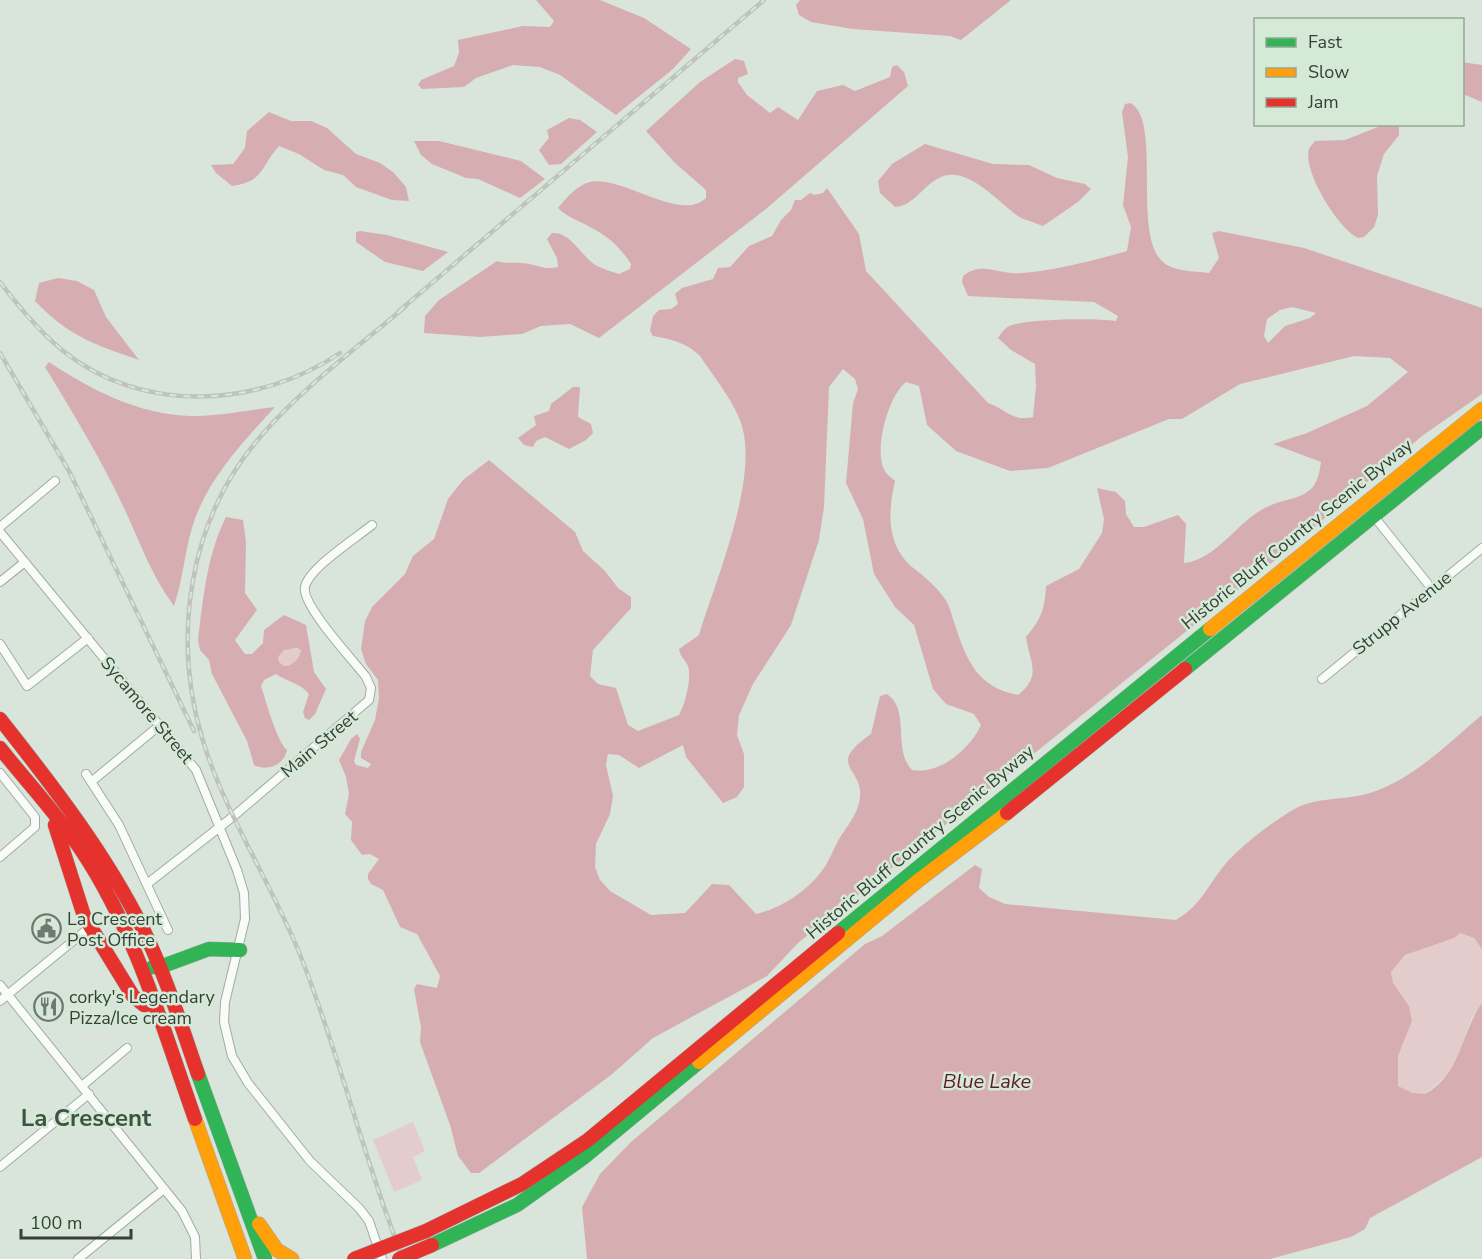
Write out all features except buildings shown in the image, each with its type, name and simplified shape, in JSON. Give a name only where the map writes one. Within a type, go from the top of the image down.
[{"type":"main road","name":"Historic Bluff Country Scenic Byway","points":[[399,1259],[489,1220],[560,1176],[893,901],[1016,806],[1368,509],[1482,409]]},
{"type":"main road","name":"Historic Bluff Country Scenic Byway","points":[[354,1259],[426,1231],[522,1184],[588,1140],[1025,778],[1368,509],[1482,428]]},
{"type":"main road","points":[[0,719],[85,827],[122,886],[148,938],[265,1259]]},
{"type":"main road","points":[[0,748],[91,866],[116,908],[245,1259]]},
{"type":"main road","points":[[27,782],[61,837],[78,903],[90,927],[134,996],[144,1005],[153,1004]]},
{"type":"main road","points":[[148,938],[164,951],[188,954]]},
{"type":"main road","points":[[132,948],[145,963],[160,967],[188,954],[221,946],[240,950]]},
{"type":"main road","points":[[241,1193],[271,1243],[292,1259]]},
{"type":"street","points":[[0,526],[55,481]]},
{"type":"street","points":[[1368,509],[1432,589]]},
{"type":"street","name":"Main Street","points":[[147,884],[218,826],[235,815],[369,700],[371,688],[366,677],[307,602],[304,594],[305,586],[316,571],[372,525]]},
{"type":"street","name":"Sycamore Street","points":[[0,532],[196,770],[237,870],[244,893],[245,919],[240,950],[225,1002],[224,1022],[232,1056],[248,1083],[310,1161],[359,1208],[369,1221],[382,1259]]},
{"type":"street","name":"Strupp Avenue","points":[[1322,679],[1482,549]]},
{"type":"street","points":[[0,582],[25,562]]},
{"type":"street","points":[[0,644],[27,686],[88,638]]},
{"type":"street","points":[[160,725],[89,778],[119,825],[168,930]]},
{"type":"street","points":[[0,773],[35,817],[35,827],[0,857]]},
{"type":"street","points":[[0,1001],[90,927]]},
{"type":"street","points":[[0,986],[89,1094],[190,1224],[197,1245],[196,1259]]},
{"type":"street","points":[[82,1086],[127,1048]]},
{"type":"street","points":[[0,1167],[89,1094]]},
{"type":"street","points":[[78,1259],[164,1189]]},
{"type":"shaded area","points":[[284,649],[301,649],[295,661],[290,665],[284,666],[279,662],[278,657]]},
{"type":"shaded area","points":[[1460,933],[1474,938],[1482,949],[1482,1003],[1471,1019],[1457,1059],[1445,1077],[1425,1094],[1413,1093],[1398,1086],[1398,1056],[1412,1021],[1409,1006],[1393,983],[1391,972],[1405,955],[1454,938]]},
{"type":"shaded area","points":[[413,1122],[425,1151],[413,1157],[422,1180],[394,1192],[373,1140]]},
{"type":"water","points":[[536,0],[600,0],[644,18],[691,49],[673,69],[616,115],[560,75],[540,67],[513,65],[476,78],[464,87],[422,89],[418,85],[421,80],[454,66],[459,53],[458,40],[523,26],[550,27],[554,21]]},
{"type":"water","points":[[800,0],[1011,0],[961,40],[950,36],[853,29],[811,22],[799,15],[796,5]]},
{"type":"water","points":[[735,59],[744,61],[748,74],[738,78],[738,82],[747,95],[770,113],[778,107],[798,120],[817,91],[843,85],[855,91],[890,77],[892,67],[897,65],[904,72],[908,86],[766,209],[599,338],[570,324],[541,326],[522,334],[480,337],[424,333],[425,316],[439,300],[497,261],[525,263],[548,268],[558,267],[557,258],[547,239],[552,233],[571,240],[597,266],[619,274],[630,269],[631,264],[613,242],[569,217],[558,208],[576,189],[590,182],[618,185],[682,205],[695,204],[706,198],[706,190],[675,163],[646,131],[700,82]]},
{"type":"water","points":[[1464,62],[1482,65],[1482,102],[1464,94]]},
{"type":"water","points":[[1130,103],[1139,113],[1144,130],[1149,225],[1153,245],[1165,264],[1184,270],[1209,273],[1219,258],[1212,233],[1219,231],[1304,248],[1482,308],[1482,394],[1422,436],[1274,561],[798,943],[767,976],[653,1038],[611,1075],[479,1173],[471,1173],[458,1156],[450,1125],[420,1042],[421,1027],[414,989],[417,984],[437,988],[440,976],[417,934],[400,927],[383,890],[371,884],[368,879],[368,874],[379,859],[370,854],[362,855],[351,840],[352,822],[345,814],[349,794],[346,777],[339,760],[351,739],[357,734],[360,739],[354,761],[356,765],[368,768],[371,764],[361,758],[361,752],[375,720],[379,698],[378,680],[366,664],[361,649],[365,621],[372,607],[405,574],[413,556],[434,539],[448,499],[463,480],[489,460],[575,532],[583,551],[605,571],[618,588],[631,597],[631,608],[593,650],[590,676],[598,684],[616,688],[628,725],[638,731],[679,715],[686,698],[689,671],[679,649],[699,635],[725,557],[741,496],[745,467],[745,440],[735,410],[700,356],[678,342],[653,336],[650,331],[653,316],[659,310],[671,309],[678,304],[675,294],[682,288],[713,279],[718,268],[730,267],[749,246],[772,236],[781,220],[791,210],[795,200],[801,200],[810,193],[814,195],[823,193],[827,188],[859,234],[866,271],[988,403],[1020,418],[1033,417],[1036,386],[1035,364],[1011,350],[998,338],[1002,332],[1010,326],[1034,321],[1116,321],[1118,316],[1094,302],[968,296],[962,282],[963,276],[981,269],[1011,273],[1037,272],[1127,251],[1131,227],[1123,205],[1128,157],[1122,112],[1125,104]],"holes":[[[1292,307],[1316,313],[1310,318],[1285,326],[1268,343],[1264,336],[1267,319],[1280,310]],[[1354,356],[1390,358],[1408,372],[1367,406],[1307,433],[1273,444],[1321,462],[1314,485],[1302,495],[1258,512],[1218,547],[1196,560],[1184,563],[1186,524],[1178,515],[1144,527],[1134,527],[1126,514],[1125,501],[1116,492],[1097,488],[1104,519],[1102,533],[1079,569],[1046,586],[1041,613],[1026,637],[1032,668],[1030,681],[1026,688],[1018,695],[993,686],[983,679],[969,661],[945,599],[904,558],[893,538],[890,516],[895,481],[885,471],[881,451],[884,424],[899,389],[906,382],[919,386],[927,425],[956,451],[1010,471],[1048,468],[1169,419],[1182,419],[1240,384]],[[843,369],[855,379],[858,389],[853,403],[846,483],[863,519],[874,574],[895,607],[914,625],[933,689],[946,704],[974,714],[981,725],[970,743],[953,758],[933,768],[912,770],[903,752],[898,710],[894,701],[887,694],[880,696],[871,734],[857,745],[848,761],[860,791],[858,808],[824,868],[808,886],[784,903],[756,914],[729,885],[712,884],[685,913],[651,915],[610,891],[600,880],[595,867],[596,844],[610,814],[613,796],[606,765],[608,754],[619,755],[639,768],[683,745],[686,757],[723,803],[737,797],[744,787],[744,754],[737,735],[739,715],[753,684],[791,625],[819,540],[824,507],[829,387]]]},
{"type":"water","points":[[269,112],[291,121],[311,121],[327,128],[356,154],[380,163],[393,172],[406,187],[409,201],[392,200],[356,187],[343,175],[324,170],[299,154],[279,146],[256,177],[232,186],[216,173],[211,165],[233,164],[245,148],[247,131]]},
{"type":"water","points":[[569,118],[580,120],[597,132],[561,164],[549,165],[539,150],[549,138],[547,130]]},
{"type":"water","points":[[1380,126],[1399,127],[1399,135],[1384,154],[1377,176],[1378,215],[1374,227],[1364,237],[1358,238],[1341,223],[1323,198],[1308,158],[1309,149],[1315,141],[1345,140]]},
{"type":"water","points":[[414,141],[439,141],[521,161],[545,179],[520,198],[478,179],[466,178],[432,164],[421,155]]},
{"type":"water","points":[[925,144],[993,164],[1029,165],[1057,178],[1085,184],[1091,189],[1078,202],[1043,226],[1021,218],[973,181],[952,175],[935,180],[908,203],[895,207],[880,193],[878,181],[892,164]]},
{"type":"water","points":[[356,232],[387,235],[448,252],[423,271],[385,262],[356,242]]},
{"type":"water","points":[[58,278],[77,281],[94,290],[106,317],[139,360],[83,338],[60,323],[35,301],[39,283]]},
{"type":"water","points":[[49,362],[117,399],[172,415],[202,416],[275,407],[231,458],[203,500],[192,527],[174,606],[152,570],[106,472],[45,367]]},
{"type":"water","points":[[573,387],[580,387],[578,417],[591,424],[593,433],[586,440],[569,449],[545,437],[536,441],[533,447],[524,445],[518,438],[536,425],[534,416],[549,411],[551,404]]},
{"type":"water","points":[[226,517],[243,520],[246,542],[245,593],[257,610],[235,640],[245,654],[252,654],[263,643],[264,630],[284,615],[306,625],[314,672],[326,689],[315,714],[309,720],[305,718],[303,712],[309,694],[305,690],[276,674],[264,680],[261,686],[269,711],[279,739],[287,750],[282,760],[274,766],[264,768],[254,765],[247,741],[212,674],[209,660],[200,650],[198,640],[204,593],[214,546]],"holes":[[[297,648],[301,650],[298,659],[290,665],[284,666],[279,662],[278,657],[284,650]]]},
{"type":"water","name":"Blue Lake","points":[[1482,715],[1482,949],[1474,938],[1460,933],[1454,938],[1405,955],[1391,972],[1393,983],[1409,1006],[1412,1021],[1398,1056],[1398,1086],[1413,1093],[1425,1094],[1446,1076],[1482,1003],[1482,1157],[1370,1218],[1365,1229],[1351,1237],[1270,1259],[587,1259],[582,1207],[600,1174],[631,1142],[865,944],[882,936],[975,865],[982,869],[979,888],[989,897],[1005,904],[1176,920],[1199,901],[1220,870],[1234,855],[1282,816],[1310,803],[1370,793],[1386,787],[1416,770]]},
{"type":"railway","points":[[399,311],[764,0]]},
{"type":"railway","points":[[0,282],[29,318],[62,350],[94,371],[128,386],[163,394],[200,396],[237,393],[273,385],[308,371],[340,353]]},
{"type":"railway","points":[[403,1259],[301,957],[277,903],[236,823],[203,741],[193,701],[188,661],[188,620],[193,580],[203,541],[217,504],[237,468],[261,436],[294,401],[406,306]]},
{"type":"railway","points":[[0,353],[69,471],[194,731]]},
{"type":"traffic: fast","points":[[1185,669],[1482,428]]},
{"type":"traffic: fast","points":[[838,933],[1210,629]]},
{"type":"traffic: fast","points":[[153,967],[160,967],[209,949],[240,950]]},
{"type":"traffic: fast","points":[[432,1245],[517,1205],[583,1158],[699,1062]]},
{"type":"traffic: fast","points":[[198,1074],[265,1259]]},
{"type":"traffic: slow","points":[[1210,629],[1482,409]]},
{"type":"traffic: slow","points":[[699,1062],[919,880],[1007,813]]},
{"type":"traffic: slow","points":[[195,1119],[245,1259]]},
{"type":"traffic: slow","points":[[259,1224],[277,1250],[292,1259]]},
{"type":"traffic: jam","points":[[1007,813],[1185,669]]},
{"type":"traffic: jam","points":[[0,719],[77,821],[128,901],[159,965],[198,1074]]},
{"type":"traffic: jam","points":[[0,748],[82,851],[118,914],[147,982],[195,1119]]},
{"type":"traffic: jam","points":[[55,825],[84,916],[133,996],[144,1005],[153,1004]]},
{"type":"traffic: jam","points":[[426,1231],[522,1184],[588,1140],[838,933]]},
{"type":"traffic: jam","points":[[354,1259],[426,1231]]},
{"type":"traffic: jam","points":[[399,1259],[432,1245]]},
{"type":"place","name":"La Crescent Post Office","points":[[46,929]]},
{"type":"place","name":"corky's Legendary Pizza/Ice cream","points":[[48,1007]]},
{"type":"district","name":"La Crescent","points":[[86,1118]]}]
